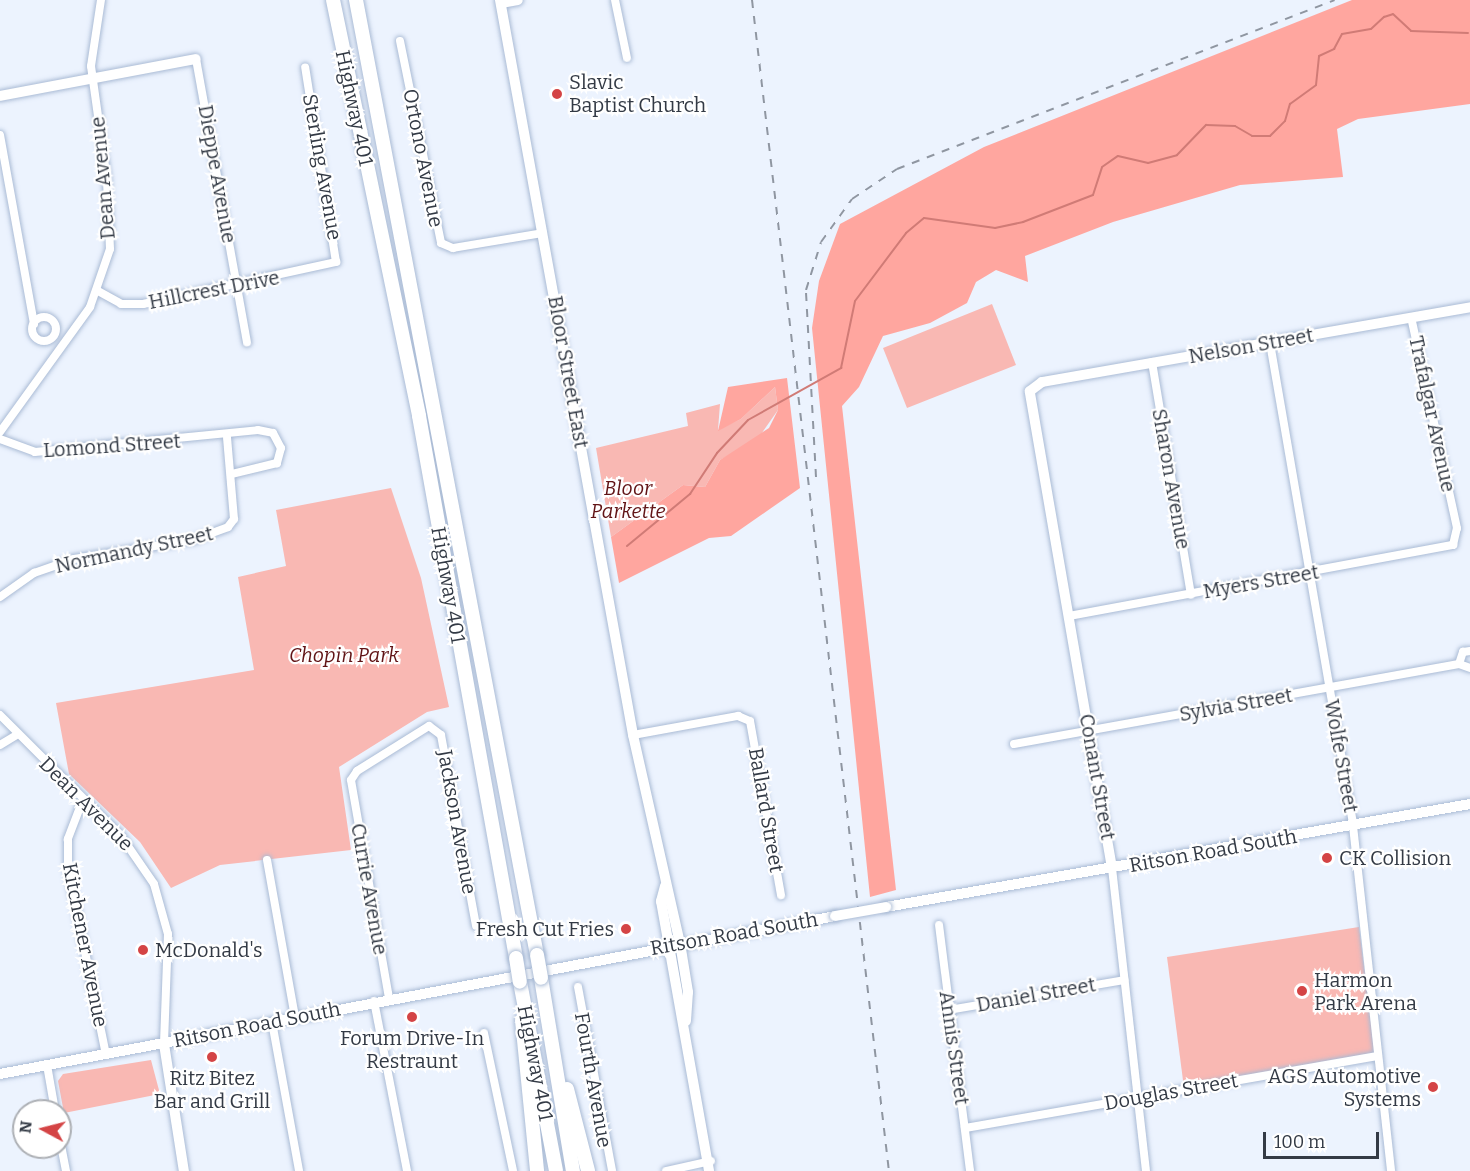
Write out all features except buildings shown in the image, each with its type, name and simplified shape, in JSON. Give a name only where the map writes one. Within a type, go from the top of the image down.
[{"type":"highway","name":"Highway 401","points":[[357,4],[547,1007],[573,1171]]},
{"type":"highway","name":"Highway 401","points":[[334,6],[419,416],[556,1171]]},
{"type":"highway","points":[[523,997],[520,1039],[537,1171]]},
{"type":"highway","points":[[547,1007],[588,1171]]},
{"type":"main road","points":[[501,2],[518,0]]},
{"type":"main road","name":"Bloor Street East","points":[[501,2],[633,735],[665,886],[661,901],[674,945],[713,1168]]},
{"type":"main road","points":[[0,96],[196,59]]},
{"type":"main road","name":"Nelson Street","points":[[1034,387],[1152,362],[1470,307]]},
{"type":"main road","name":"Conant Street","points":[[1034,387],[1030,396],[1112,868]]},
{"type":"main road","name":"Ritson Road South","points":[[0,1074],[674,945],[1470,804]]},
{"type":"main road","points":[[164,1044],[184,1171]]},
{"type":"street","name":"Dean Avenue","points":[[0,432],[98,291],[110,249],[107,180],[92,78],[101,0]]},
{"type":"street","points":[[615,0],[627,58]]},
{"type":"street","name":"Ortono Avenue","points":[[400,41],[441,243],[453,248],[543,232]]},
{"type":"street","name":"Dieppe Avenue","points":[[196,59],[247,342]]},
{"type":"street","name":"Sterling Avenue","points":[[305,67],[338,258],[332,266]]},
{"type":"street","points":[[0,135],[34,324]]},
{"type":"street","name":"Hillcrest Drive","points":[[98,291],[121,303],[143,304],[237,288],[332,266]]},
{"type":"street","name":"Trafalgar Avenue","points":[[1411,317],[1457,528],[1453,545]]},
{"type":"street","name":"Wolfe Street","points":[[1270,343],[1353,826],[1391,1171]]},
{"type":"street","name":"Sharon Avenue","points":[[1152,362],[1191,595]]},
{"type":"street","name":"Lomond Street","points":[[0,439],[35,452],[227,437],[258,430],[273,433],[281,448],[278,463],[267,470],[232,474]]},
{"type":"street","points":[[227,437],[232,474]]},
{"type":"street","name":"Normandy Street","points":[[0,597],[34,573],[74,559],[193,540],[217,533],[234,519],[232,474]]},
{"type":"street","name":"Myers Street","points":[[1069,616],[1310,574],[1453,545]]},
{"type":"street","points":[[1470,651],[1463,652],[1459,664],[1470,668]]},
{"type":"street","name":"Sylvia Street","points":[[1014,744],[1459,664]]},
{"type":"street","name":"Dean Avenue","points":[[0,715],[139,859],[163,909],[168,944],[164,1044]]},
{"type":"street","name":"Ballard Street","points":[[633,735],[738,716],[752,725],[781,895]]},
{"type":"street","name":"Jackson Avenue","points":[[351,780],[357,771],[429,726],[441,735],[476,926]]},
{"type":"street","points":[[0,745],[18,734]]},
{"type":"street","name":"Currie Avenue","points":[[351,780],[388,998]]},
{"type":"street","name":"Kitchener Avenue","points":[[82,802],[68,839],[68,868],[106,1054]]},
{"type":"street","points":[[267,860],[295,1017]]},
{"type":"street","name":"Conant Street","points":[[1112,868],[1146,1171]]},
{"type":"street","name":"Annis Street","points":[[939,925],[970,1171]]},
{"type":"street","name":"Daniel Street","points":[[949,1010],[1124,980]]},
{"type":"street","name":"Fourth Avenue","points":[[578,987],[612,1171]]},
{"type":"street","points":[[374,1001],[407,1171]]},
{"type":"street","points":[[272,1022],[299,1171]]},
{"type":"street","points":[[484,1033],[513,1171]]},
{"type":"street","name":"Douglas Street","points":[[965,1128],[1378,1056]]},
{"type":"street","points":[[47,1065],[53,1099]]},
{"type":"street","points":[[666,1171],[713,1168]]},
{"type":"green space","points":[[992,304],[1016,365],[907,408],[883,348]]},
{"type":"green space","name":"Bloor Parkette","points":[[775,387],[778,410],[757,440],[720,460],[705,487],[683,485],[611,537],[596,448],[688,426],[686,413],[720,404],[718,430],[741,419]]},
{"type":"green space","name":"Chopin Park","points":[[391,488],[421,578],[449,707],[427,712],[339,767],[351,850],[220,865],[171,888],[140,842],[69,774],[56,703],[254,670],[238,577],[286,566],[276,510]]},
{"type":"green space","points":[[1359,927],[1375,1054],[1184,1088],[1167,957]]},
{"type":"green space","points":[[151,1060],[160,1094],[72,1111],[72,1099],[61,1099],[58,1081],[63,1074]]},
{"type":"shaded area","points":[[1352,0],[1470,0],[1470,104],[1358,119],[1337,129],[1343,177],[1240,185],[1113,222],[1025,256],[1028,282],[996,270],[976,282],[967,303],[930,323],[883,336],[859,387],[842,406],[896,890],[870,897],[812,328],[819,281],[840,224],[984,147]]},
{"type":"shaded area","points":[[787,378],[800,488],[731,536],[709,538],[619,583],[611,537],[683,485],[705,487],[720,460],[769,428],[778,410],[775,387],[741,419],[718,431],[728,387]]},
{"type":"waterway","points":[[627,546],[690,494],[717,453],[748,420],[841,368],[855,301],[906,233],[924,218],[995,228],[1023,222],[1093,195],[1102,167],[1118,156],[1148,163],[1177,155],[1206,125],[1235,126],[1252,136],[1270,136],[1285,121],[1290,104],[1316,85],[1319,56],[1334,49],[1342,34],[1371,29],[1384,17],[1393,14],[1411,31],[1468,33]]},
{"type":"railway","points":[[752,0],[889,1171]]},
{"type":"railway","points":[[816,477],[806,290],[821,242],[852,199],[897,169],[1334,0]]},
{"type":"place","name":"Slavic Baptist Church","points":[[557,94]]},
{"type":"place","name":"CK Collision","points":[[1327,858]]},
{"type":"place","name":"Fresh Cut Fries","points":[[626,929]]},
{"type":"place","name":"McDonald's","points":[[143,950]]},
{"type":"place","name":"Harmon Park Arena","points":[[1302,991]]},
{"type":"place","name":"Forum Drive-In Restraunt","points":[[412,1017]]},
{"type":"place","name":"Ritz Bitez Bar and Grill","points":[[212,1057]]},
{"type":"place","name":"AGS Automotive Systems","points":[[1433,1087]]}]
